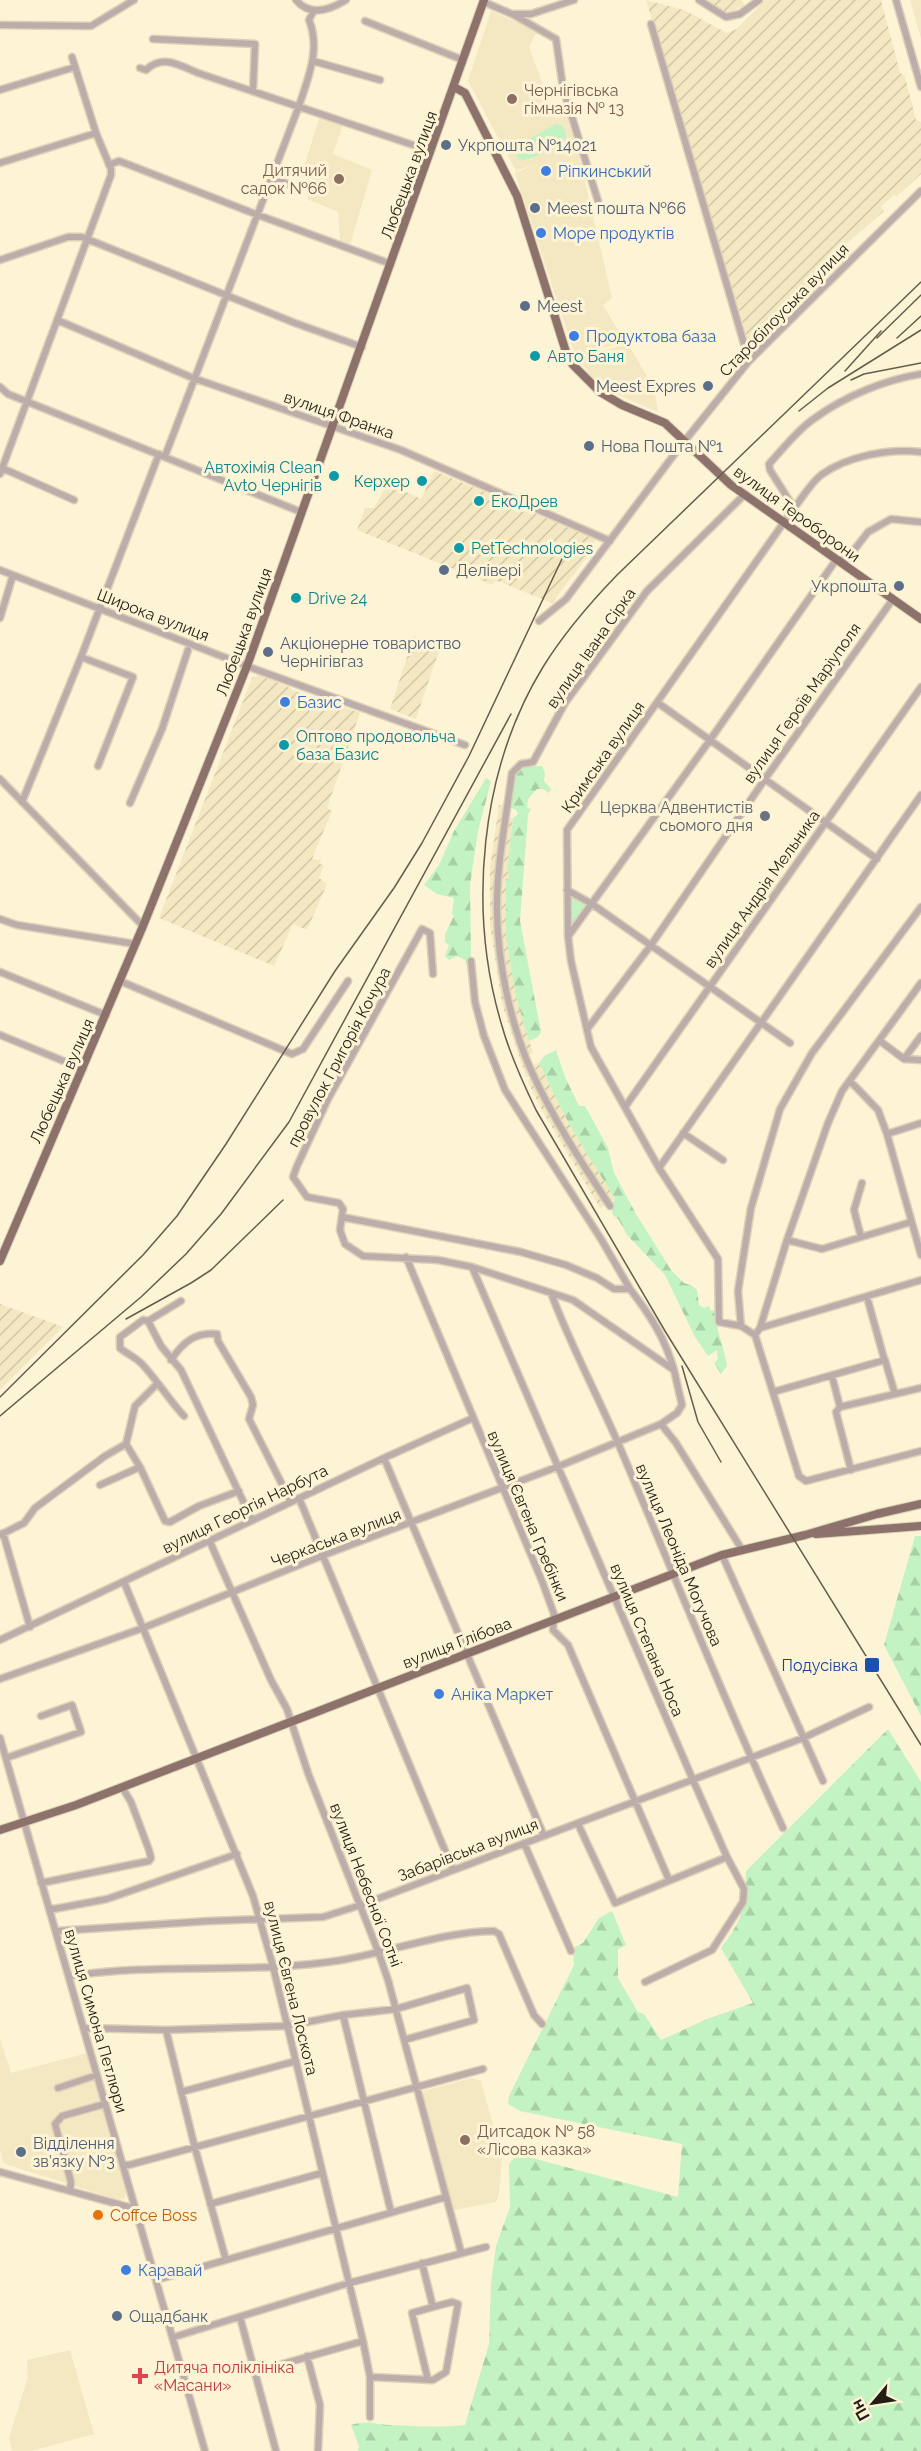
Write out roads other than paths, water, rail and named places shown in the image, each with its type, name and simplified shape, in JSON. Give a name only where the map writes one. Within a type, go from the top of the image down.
[{"type":"main road","name":"Любецька вулиця","points":[[0,1262],[143,926],[247,666],[484,1]]},
{"type":"main road","name":"вулиця Тероборони","points":[[454,87],[465,93],[511,181],[551,306],[573,365],[600,392],[622,405],[665,423],[717,472],[745,494],[921,619]]},
{"type":"main road","points":[[806,1535],[867,1516],[921,1504]]},
{"type":"main road","points":[[806,1535],[921,1526]]},
{"type":"main road","name":"вулиця Глібова","points":[[0,1830],[122,1787],[196,1756],[741,1548],[806,1535]]},
{"type":"street","points":[[0,25],[91,26],[134,0]]},
{"type":"street","points":[[296,0],[313,12],[333,9],[346,0]]},
{"type":"street","points":[[512,14],[531,14],[574,0]]},
{"type":"street","points":[[699,0],[726,17],[740,14],[759,0]]},
{"type":"street","points":[[896,0],[921,87]]},
{"type":"street","points":[[484,1],[556,39],[563,88],[598,201]]},
{"type":"street","points":[[22,802],[226,296],[299,106],[313,62],[312,28],[309,20],[313,12]]},
{"type":"street","points":[[365,21],[464,60]]},
{"type":"street","points":[[651,24],[749,361]]},
{"type":"street","points":[[153,39],[255,44],[253,91]]},
{"type":"street","points":[[72,57],[111,175],[1,471],[74,500]]},
{"type":"street","points":[[140,68],[146,70],[154,63],[171,62],[431,151]]},
{"type":"street","points":[[313,62],[380,80]]},
{"type":"street","points":[[0,90],[75,67]]},
{"type":"street","points":[[0,163],[96,133]]},
{"type":"street","points":[[109,165],[118,161],[127,164],[391,264]]},
{"type":"street","points":[[272,178],[296,187]]},
{"type":"street","name":"Старобілоуська вулиця","points":[[539,621],[566,600],[685,440],[749,361],[921,191]]},
{"type":"street","points":[[0,260],[68,237],[87,238],[226,296],[362,347]]},
{"type":"street","name":"вулиця Франка","points":[[57,320],[193,378],[401,450],[610,541]]},
{"type":"street","points":[[794,508],[770,470],[769,464],[813,418],[845,400],[897,378],[921,374]]},
{"type":"street","points":[[0,387],[8,394],[301,512]]},
{"type":"street","name":"Кримська вулиця","points":[[741,1326],[719,1322],[718,1259],[659,1167],[591,1047],[568,936],[567,830],[794,508],[821,476],[854,460],[885,451],[921,452]]},
{"type":"street","name":"вулиця Івана Сірка","points":[[610,1206],[571,1145],[530,1069],[509,1002],[497,914],[498,876],[512,773],[521,764],[533,762],[565,703],[647,591],[745,494]]},
{"type":"street","points":[[568,936],[710,740],[836,560],[847,559],[868,532],[891,519],[921,522]]},
{"type":"street","name":"Широка вулиця","points":[[0,570],[247,666],[465,745]]},
{"type":"street","points":[[0,618],[13,575]]},
{"type":"street","name":"вулиця Героїв Маріуполя","points":[[588,1028],[651,945],[892,599]]},
{"type":"street","points":[[130,802],[162,729],[188,650]]},
{"type":"street","points":[[81,657],[133,677],[98,766]]},
{"type":"street","name":"вулиця Андрія Мельника","points":[[625,1107],[921,687]]},
{"type":"street","points":[[658,703],[877,859]]},
{"type":"street","points":[[0,779],[143,926]]},
{"type":"street","points":[[659,1167],[921,795]]},
{"type":"street","points":[[567,890],[592,904],[790,1043]]},
{"type":"street","points":[[921,906],[812,1053],[780,1109],[751,1208],[738,1291],[741,1326],[755,1335],[799,1476],[806,1480],[921,1451]]},
{"type":"street","points":[[0,920],[17,925],[135,945]]},
{"type":"street","name":"провулок Григорія Кочура","points":[[342,1217],[343,1209],[339,1203],[307,1197],[293,1177],[297,1166],[328,1099],[422,929],[430,933],[433,974]]},
{"type":"street","points":[[471,961],[476,1002],[484,1036],[504,1090],[601,1239],[630,1289],[653,1319],[668,1348],[674,1370]]},
{"type":"street","points":[[0,972],[106,1015]]},
{"type":"street","points":[[120,981],[292,1053],[303,1049],[348,981]]},
{"type":"street","points":[[755,1335],[760,1328],[787,1240],[828,1123],[842,1091],[921,982]]},
{"type":"street","points":[[0,1035],[82,1069]]},
{"type":"street","points":[[904,1059],[921,1036]]},
{"type":"street","points":[[880,1041],[904,1059],[921,1060]]},
{"type":"street","points":[[850,1081],[878,1110],[887,1134],[921,1255]]},
{"type":"street","points":[[887,1134],[921,1123]]},
{"type":"street","points":[[683,1133],[723,1160]]},
{"type":"street","points":[[861,1237],[854,1210],[862,1183]]},
{"type":"street","points":[[630,1289],[614,1289],[597,1278],[566,1265],[521,1252],[342,1217],[340,1230],[345,1244],[363,1256],[438,1260],[472,1267],[573,1300],[674,1370]]},
{"type":"street","points":[[787,1240],[822,1249],[911,1222]]},
{"type":"street","name":"вулиця Євгена Гребінки","points":[[406,1257],[542,1581],[554,1614],[553,1630],[568,1646],[669,1880]]},
{"type":"street","name":"вулиця Степана Носа","points":[[472,1267],[693,1780],[727,1857],[744,1889],[743,1902],[712,1950],[645,1982]]},
{"type":"street","points":[[760,1328],[921,1280]]},
{"type":"street","name":"вулиця Леоніда Могучова","points":[[551,1293],[564,1327],[617,1442],[750,1757],[783,1828]]},
{"type":"street","points":[[867,1297],[895,1394]]},
{"type":"street","points":[[181,1300],[148,1321],[143,1320],[118,1340],[120,1348],[144,1366],[184,1416]]},
{"type":"street","points":[[148,1321],[161,1346],[181,1371],[252,1520]]},
{"type":"street","points":[[171,1360],[186,1341],[196,1336],[217,1334],[218,1341],[251,1397],[253,1405],[249,1419],[291,1502]]},
{"type":"street","points":[[773,1392],[885,1360],[885,1363]]},
{"type":"street","name":"Черкаська вулиця","points":[[0,1679],[143,1628],[502,1489],[661,1424],[678,1413],[682,1405],[674,1370]]},
{"type":"street","points":[[832,1376],[840,1407],[837,1412],[851,1470]]},
{"type":"street","points":[[157,1384],[135,1406],[126,1444],[140,1467],[165,1521],[170,1522],[199,1506],[239,1491]]},
{"type":"street","points":[[840,1407],[921,1388]]},
{"type":"street","name":"вулиця Георгія Нарбута","points":[[0,1640],[473,1418]]},
{"type":"street","points":[[661,1424],[676,1443],[741,1548]]},
{"type":"street","points":[[30,1627],[2,1534],[24,1523],[35,1508],[105,1456],[126,1444]]},
{"type":"street","points":[[384,1458],[544,1836]]},
{"type":"street","points":[[100,1485],[140,1467]]},
{"type":"street","points":[[299,1498],[453,1870]]},
{"type":"street","name":"вулиця Небесної Сотні","points":[[210,1542],[271,1680],[281,1695],[308,1773],[378,1951],[396,2009],[461,2252]]},
{"type":"street","points":[[722,1555],[822,1781]]},
{"type":"street","name":"вулиця Євгена Лоскота","points":[[124,1582],[237,1854],[260,1919],[363,2341],[370,2377],[370,2417]]},
{"type":"street","points":[[6,1758],[81,1732],[72,1705],[41,1716]]},
{"type":"street","name":"Забарівська вулиця","points":[[57,1931],[323,1917],[361,1905],[693,1780],[803,1737],[868,1707]]},
{"type":"street","name":"вулиця Симона Петлюри","points":[[0,1738],[205,2451]]},
{"type":"street","points":[[41,1883],[149,1861],[151,1858],[135,1812],[122,1787]]},
{"type":"street","points":[[578,1824],[615,1902],[727,1857]]},
{"type":"street","points":[[524,1843],[571,1951]]},
{"type":"street","points":[[49,1908],[107,1899],[237,1854]]},
{"type":"street","points":[[70,1976],[115,1970],[273,1966],[342,1960],[451,1934],[494,1931],[500,1934],[534,2015],[542,2024]]},
{"type":"street","points":[[84,2028],[166,2030],[287,2026],[343,2015],[396,2009],[467,1988],[474,2020],[404,2040]]},
{"type":"street","points":[[343,2015],[391,2212]]},
{"type":"street","points":[[166,2030],[226,2260]]},
{"type":"street","points":[[181,2092],[296,2061]]},
{"type":"street","points":[[123,2164],[129,2165],[195,2148],[483,2069]]},
{"type":"street","points":[[58,2088],[97,2075]]},
{"type":"street","points":[[70,2191],[71,2182],[56,2124],[63,2116],[105,2104]]},
{"type":"street","points":[[0,2172],[136,2210]]},
{"type":"street","points":[[210,2204],[322,2173]]},
{"type":"street","points":[[156,2280],[446,2197]]},
{"type":"street","points":[[174,2337],[350,2283],[486,2247]]},
{"type":"street","points":[[422,2263],[433,2307]]},
{"type":"street","points":[[370,2377],[428,2380],[433,2380],[446,2372],[458,2304],[452,2302],[412,2313],[428,2380]]},
{"type":"street","points":[[240,2318],[276,2451]]},
{"type":"street","points":[[255,2372],[363,2341]]},
{"type":"street","points":[[307,2356],[320,2405],[318,2451]]},
{"type":"railway","points":[[921,282],[617,575],[587,607],[560,642],[543,667],[522,707],[505,750],[493,795],[486,842],[483,889],[485,935],[491,981],[509,1048],[536,1110],[665,1331],[921,1745]]},
{"type":"railway","points":[[877,338],[921,295]]},
{"type":"railway","points":[[897,338],[921,316]]},
{"type":"railway","points":[[799,411],[828,388],[921,330]]},
{"type":"railway","points":[[845,371],[881,331]]},
{"type":"railway","points":[[851,380],[864,374],[921,363]]},
{"type":"railway","points":[[0,1397],[143,1255],[177,1216],[226,1144],[335,971],[394,888],[422,843],[469,756],[569,544]]},
{"type":"railway","points":[[0,1416],[141,1297],[186,1254],[221,1214],[289,1122],[511,714]]},
{"type":"railway","points":[[126,1319],[211,1270],[283,1200]]},
{"type":"railway","points":[[682,1366],[698,1422],[721,1462]]},
{"type":"place","name":"Чернігівська гімназія № 13","points":[[512,99]]},
{"type":"place","name":"Укрпошта №14021","points":[[446,145]]},
{"type":"place","name":"Ріпкинський","points":[[546,171]]},
{"type":"place","name":"Дитячий садок №66","points":[[339,179]]},
{"type":"place","name":"Meest пошта №66","points":[[535,208]]},
{"type":"place","name":"Море продуктів","points":[[541,233]]},
{"type":"place","name":"Meest","points":[[525,306]]},
{"type":"place","name":"Продуктова база","points":[[574,336]]},
{"type":"place","name":"Авто Баня","points":[[535,356]]},
{"type":"place","name":"Meest Expres","points":[[708,386]]},
{"type":"place","name":"Нова Пошта №1","points":[[589,446]]},
{"type":"place","name":"Автохімія Clean Avto Чернігів","points":[[334,476]]},
{"type":"place","name":"Керхер","points":[[422,481]]},
{"type":"place","name":"ЕкоДрев","points":[[479,501]]},
{"type":"place","name":"PetTechnologies","points":[[459,548]]},
{"type":"place","name":"Делівері","points":[[444,570]]},
{"type":"place","name":"Укрпошта","points":[[899,586]]},
{"type":"place","name":"Drive 24","points":[[296,598]]},
{"type":"place","name":"Акціонерне товариство Чернігівгаз","points":[[268,652]]},
{"type":"place","name":"Базис","points":[[285,702]]},
{"type":"place","name":"Оптово продовольча база Базис","points":[[284,745]]},
{"type":"place","name":"Церква Адвентистів сьомого дня","points":[[765,816]]},
{"type":"place","name":"Подусівка","points":[[872,1665]]},
{"type":"place","name":"Аніка Маркет","points":[[439,1694]]},
{"type":"place","name":"Дитсадок № 58 «Лісова казка»","points":[[465,2140]]},
{"type":"place","name":"Відділення зв’язку №3","points":[[21,2152]]},
{"type":"place","name":"Coffce Boss","points":[[98,2215]]},
{"type":"place","name":"Каравай","points":[[126,2270]]},
{"type":"place","name":"Ощадбанк","points":[[117,2316]]},
{"type":"place","name":"Дитяча поліклініка «Масани»","points":[[140,2376]]}]
